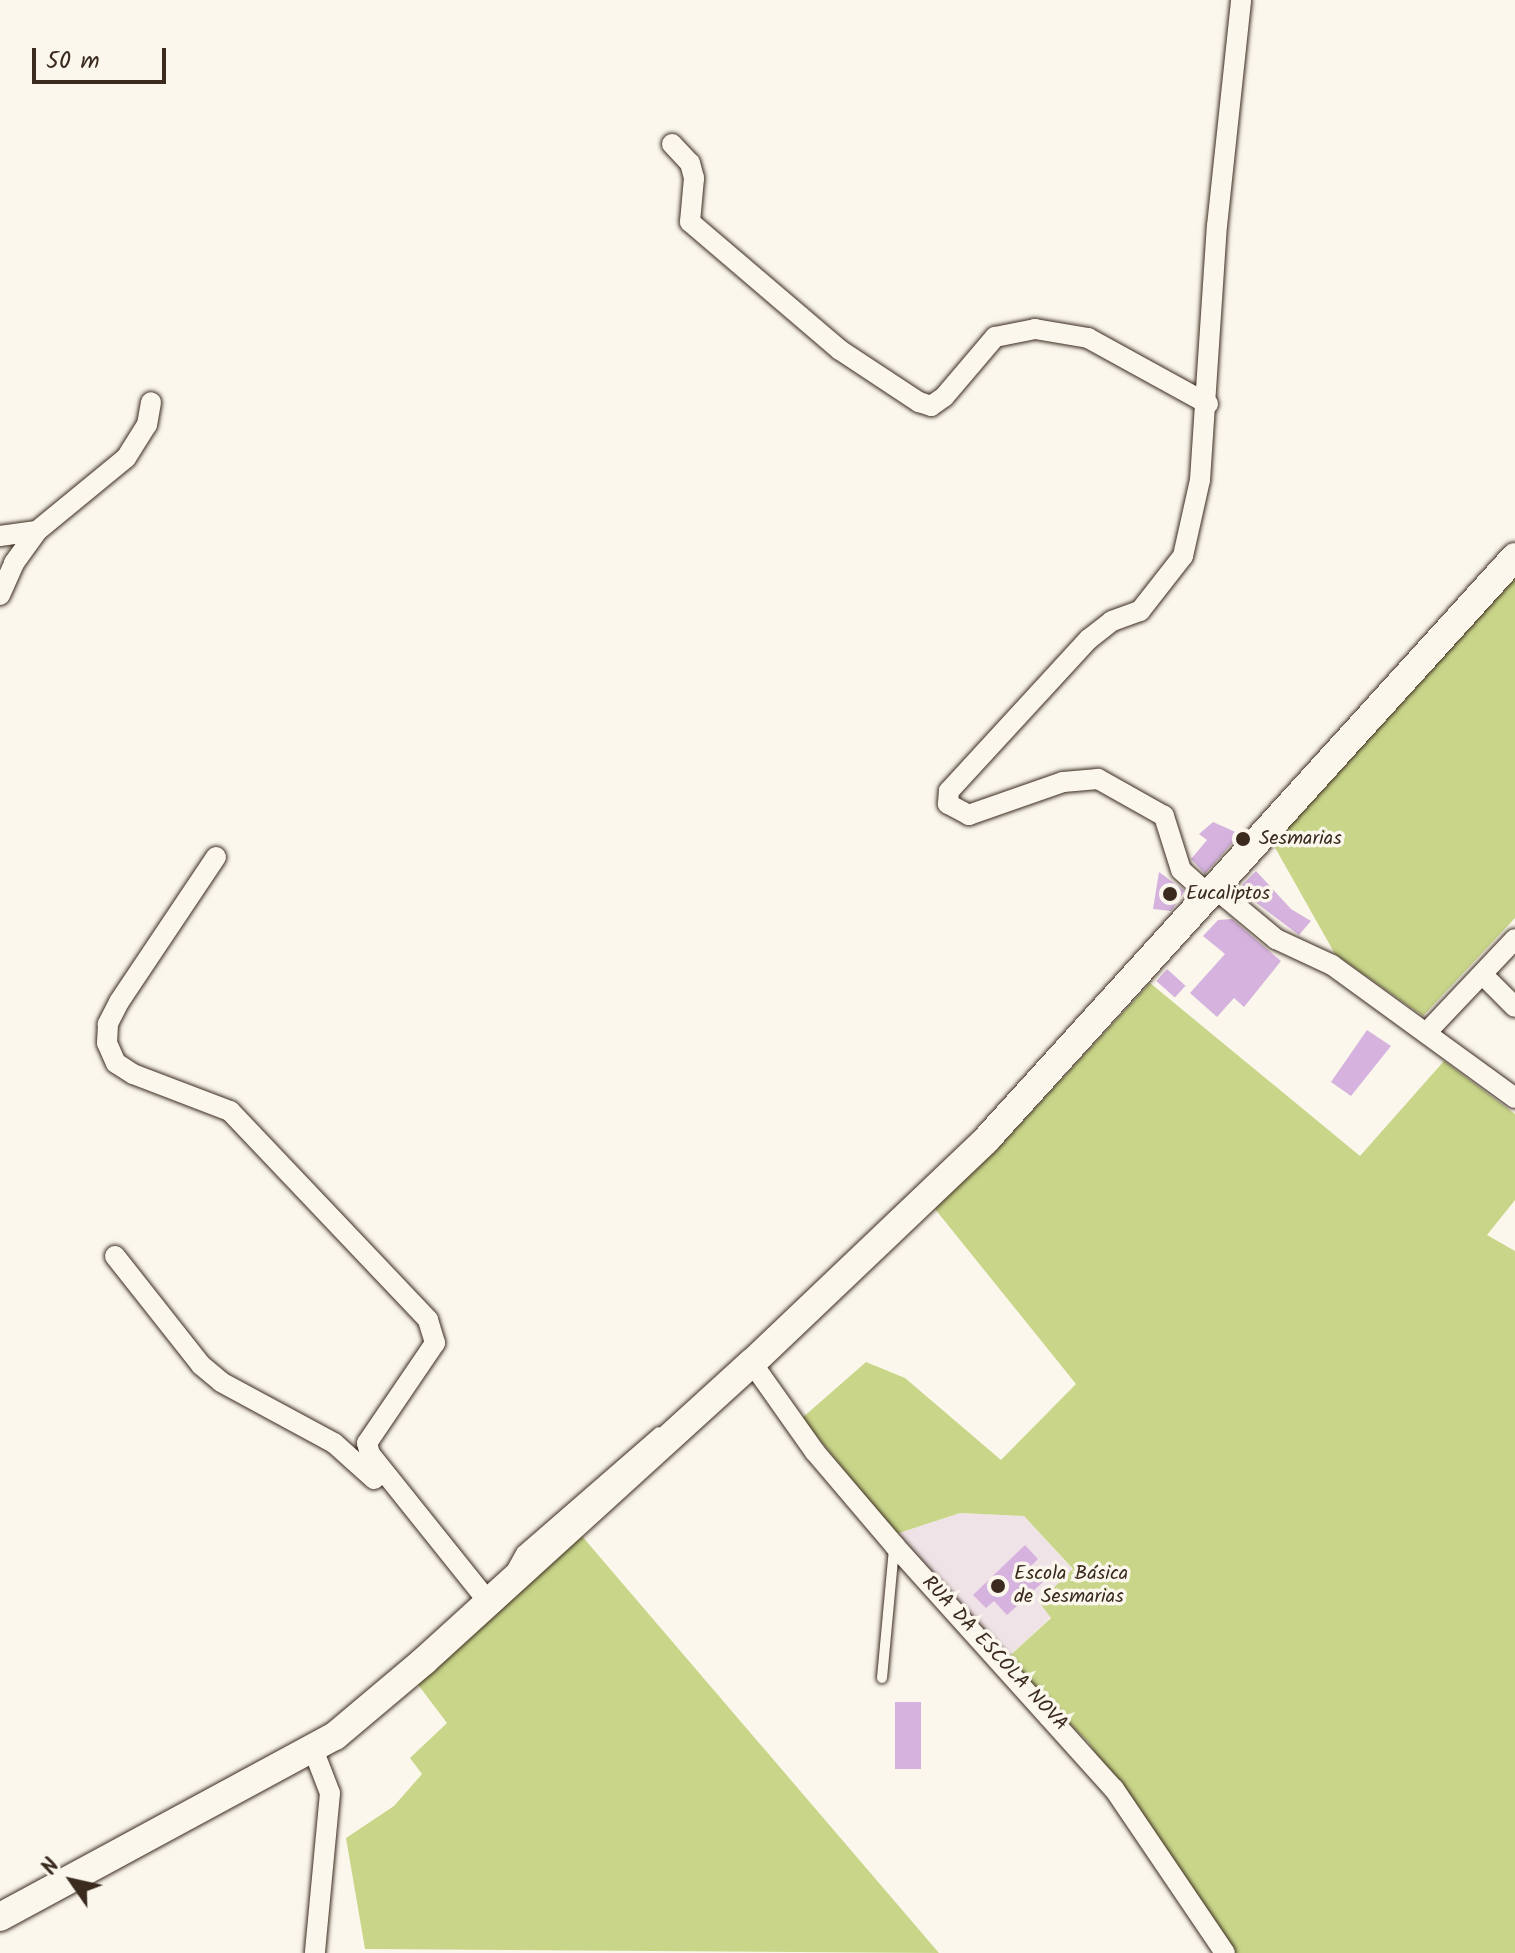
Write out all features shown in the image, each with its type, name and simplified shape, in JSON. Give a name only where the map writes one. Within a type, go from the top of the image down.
[{"type":"main road","points":[[0,1917],[313,1749],[424,1661],[489,1598],[752,1363],[986,1140],[1214,894],[1515,557]]},
{"type":"street","points":[[1241,0],[1217,226],[1208,404],[1193,527],[1183,556],[1140,611],[1112,621],[1089,639],[1003,726],[949,791],[948,804],[969,815],[1063,782],[1098,779],[1164,816],[1181,870],[1276,939],[1332,965],[1515,1098]]},
{"type":"street","points":[[672,144],[690,163],[694,178],[690,222],[840,350],[919,402],[931,406],[944,397],[979,350],[995,337],[1035,329],[1088,338],[1208,404]]},
{"type":"street","points":[[0,595],[14,563],[37,531],[126,458],[147,425],[151,402]]},
{"type":"street","points":[[0,536],[37,531]]},
{"type":"street","points":[[216,857],[119,1002],[108,1024],[107,1043],[116,1063],[133,1074],[230,1111],[428,1320],[435,1343],[367,1443],[370,1454],[489,1598]]},
{"type":"street","points":[[1426,1033],[1515,939]]},
{"type":"street","points":[[1483,975],[1515,1007]]},
{"type":"street","points":[[115,1256],[201,1365],[351,1454],[489,1598]]},
{"type":"street","name":"RUA DA ESCOLA NOVA","points":[[752,1363],[815,1452],[895,1546],[1107,1779],[1225,1953]]},
{"type":"street","points":[[313,1749],[330,1793],[315,1953]]},
{"type":"lane","points":[[882,1678],[895,1546]]},
{"type":"shaded area","name":"Escola Básica de Sesmarias","points":[[960,1513],[1024,1516],[1073,1570],[1039,1602],[1051,1617],[1005,1660],[896,1534]]},
{"type":"green space","points":[[1515,567],[1515,918],[1423,1016],[1335,954],[1273,844]]},
{"type":"green space","points":[[1150,983],[1360,1156],[1444,1061],[1515,1114],[1515,1200],[1487,1235],[1515,1251],[1515,1953],[1234,1953],[1088,1742],[1005,1660],[1051,1618],[1039,1602],[1073,1569],[1024,1516],[960,1513],[896,1534],[802,1418],[866,1362],[905,1378],[1001,1460],[1076,1384],[935,1209],[1002,1144]]},
{"type":"green space","points":[[581,1535],[939,1953],[365,1949],[346,1838],[394,1806],[422,1774],[410,1758],[447,1723],[413,1678]]},
{"type":"building","points":[[1213,822],[1240,834],[1205,874],[1191,859],[1207,840],[1199,834]]},
{"type":"building","points":[[1256,871],[1291,909],[1311,921],[1299,935],[1238,889]]},
{"type":"building","points":[[1159,872],[1185,891],[1171,911],[1153,909]]},
{"type":"building","points":[[1232,919],[1281,961],[1244,1007],[1234,998],[1217,1017],[1190,993],[1225,954],[1203,936],[1218,920]]},
{"type":"building","points":[[1167,969],[1186,986],[1175,998],[1156,981]]},
{"type":"building","points":[[1367,1030],[1391,1046],[1351,1096],[1331,1082]]},
{"type":"building","points":[[1025,1545],[1038,1559],[1030,1567],[1043,1582],[1007,1615],[994,1601],[986,1608],[973,1595]]},
{"type":"building","points":[[895,1702],[921,1702],[921,1769],[895,1769]]},
{"type":"place","name":"Sesmarias","points":[[1243,839]]},
{"type":"place","name":"Eucaliptos","points":[[1170,894]]},
{"type":"place","name":"Escola Básica de Sesmarias","points":[[998,1586]]}]
